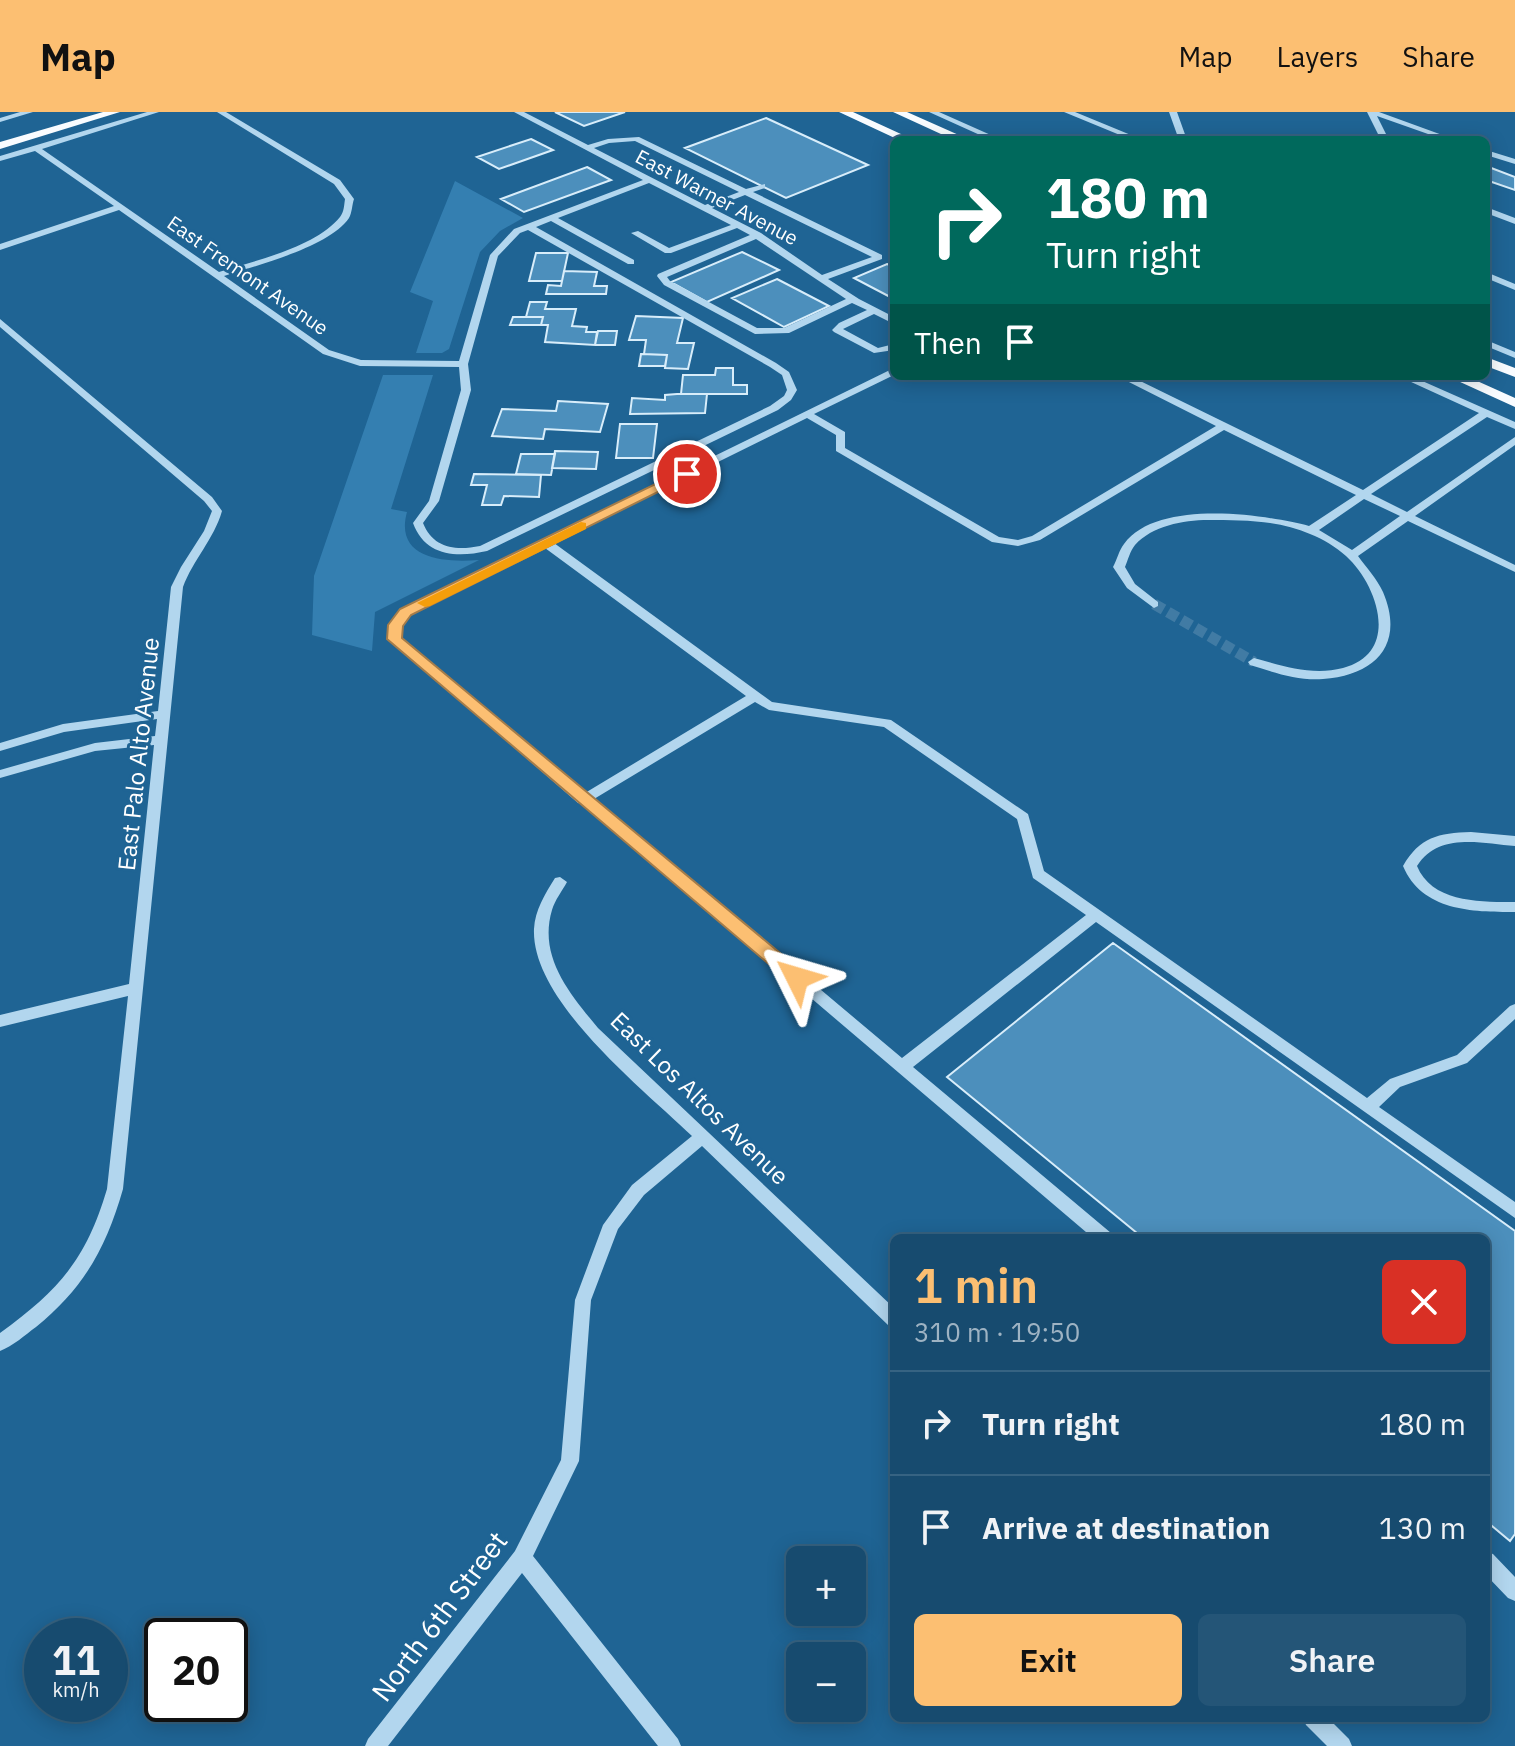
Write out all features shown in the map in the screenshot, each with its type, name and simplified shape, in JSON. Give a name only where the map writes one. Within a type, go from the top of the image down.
[{"type":"main road","points":[[0,133],[73,112]]},
{"type":"main road","points":[[0,146],[115,112]]},
{"type":"main road","points":[[844,112],[899,136]]},
{"type":"main road","points":[[898,112],[955,136]]},
{"type":"main road","points":[[1490,363],[1515,373]]},
{"type":"main road","points":[[1463,380],[1515,403]]},
{"type":"street","points":[[0,120],[29,112]]},
{"type":"street","points":[[0,159],[155,112]]},
{"type":"street","points":[[216,276],[326,235],[345,220],[351,204],[351,196],[337,182],[221,112]]},
{"type":"street","name":"East Warner Avenue","points":[[518,112],[758,235],[853,299],[890,319]]},
{"type":"street","points":[[933,112],[989,136]]},
{"type":"street","points":[[1068,112],[1129,136]]},
{"type":"street","points":[[1173,112],[1182,136]]},
{"type":"street","points":[[1372,112],[1383,136]]},
{"type":"street","points":[[1372,112],[1441,136]]},
{"type":"street","points":[[587,148],[608,141],[636,139],[879,257],[822,278]]},
{"type":"street","name":"East Fremont Avenue","points":[[36,148],[314,345],[360,363],[463,364]]},
{"type":"street","points":[[1490,153],[1515,162]]},
{"type":"street","points":[[528,226],[773,365],[790,381],[792,390],[788,398],[774,408],[483,549],[449,551],[432,546],[421,536],[418,523],[434,501],[466,390],[463,364],[494,255],[508,239],[528,226],[649,180]]},
{"type":"street","points":[[705,208],[762,186]]},
{"type":"street","points":[[0,247],[120,207]]},
{"type":"street","points":[[1490,212],[1515,221]]},
{"type":"street","points":[[550,217],[631,262]]},
{"type":"street","points":[[635,233],[668,251],[738,225]]},
{"type":"street","points":[[758,235],[661,276],[667,283],[755,331],[786,331],[853,299]]},
{"type":"street","points":[[1490,277],[1515,287]]},
{"type":"street","points":[[873,311],[837,330],[877,351],[890,348]]},
{"type":"street","name":"East Palo Alto Avenue","points":[[0,322],[208,499],[217,511],[215,525],[188,560],[177,587],[115,1189],[106,1228],[88,1263],[68,1288],[33,1320],[0,1343]]},
{"type":"street","points":[[1490,345],[1515,355]]},
{"type":"street","points":[[890,373],[406,612],[395,625],[395,639],[1100,1234]]},
{"type":"street","points":[[1130,380],[1515,569]]},
{"type":"street","points":[[1412,380],[1515,426]]},
{"type":"street","points":[[1311,530],[1486,413]]},
{"type":"street","points":[[807,414],[841,434],[840,449],[996,540],[1018,543],[1048,531],[1223,426]]},
{"type":"street","points":[[1352,555],[1515,440]]},
{"type":"street","points":[[1154,604],[1131,586],[1119,567],[1125,547],[1150,530],[1179,520],[1224,516],[1261,518],[1311,530],[1352,555],[1365,570],[1386,613],[1388,626],[1377,655],[1358,668],[1328,676],[1288,673],[1254,662]]},
{"type":"street","points":[[546,543],[769,706],[887,723],[1023,817],[1038,874],[1515,1211]]},
{"type":"street","points":[[583,800],[755,696]]},
{"type":"street","points":[[0,747],[63,728],[164,714]]},
{"type":"street","points":[[0,774],[95,747],[160,740]]},
{"type":"street","points":[[1515,841],[1437,840],[1415,854],[1410,866],[1416,882],[1444,898],[1480,906],[1515,907]]},
{"type":"street","name":"East Los Altos Avenue","points":[[560,882],[545,909],[540,933],[547,965],[562,994],[593,1032],[890,1315]]},
{"type":"street","points":[[902,1067],[1096,914]]},
{"type":"street","points":[[0,1021],[136,988]]},
{"type":"street","points":[[1368,1107],[1395,1083],[1462,1059],[1515,1010]]},
{"type":"street","name":"North 6th Street","points":[[375,1746],[522,1558],[570,1461],[583,1300],[611,1225],[638,1190],[703,1136]]},
{"type":"street","points":[[522,1558],[671,1746]]},
{"type":"street","points":[[1499,1568],[1515,1591]]},
{"type":"street","points":[[1317,1722],[1342,1746]]},
{"type":"shaded area","points":[[455,181],[523,218],[500,231],[480,252],[449,349],[442,353],[416,353],[433,301],[410,292]]},
{"type":"shaded area","points":[[383,375],[433,375],[391,509],[407,512],[405,528],[408,540],[425,555],[437,559],[479,560],[375,612],[372,651],[312,635],[314,576]]},
{"type":"building","points":[[555,112],[625,112],[584,126]]},
{"type":"building","points":[[766,118],[868,165],[786,198],[685,148]]},
{"type":"building","points":[[531,139],[553,150],[499,169],[477,157]]},
{"type":"building","points":[[587,167],[611,180],[524,212],[501,199]]},
{"type":"building","points":[[1490,168],[1515,177],[1515,190],[1490,181]]},
{"type":"building","points":[[742,252],[779,270],[707,302],[671,282]]},
{"type":"building","points":[[536,253],[568,253],[562,281],[529,281]]},
{"type":"building","points":[[890,265],[890,297],[854,278]]},
{"type":"building","points":[[564,271],[597,272],[594,286],[607,286],[606,294],[546,294],[548,285],[561,286]]},
{"type":"building","points":[[777,279],[829,306],[784,327],[732,298]]},
{"type":"building","points":[[530,302],[547,302],[545,309],[576,309],[572,326],[587,327],[586,332],[597,332],[595,345],[545,342],[548,325],[541,325],[543,317],[526,317]]},
{"type":"building","points":[[636,316],[683,318],[677,343],[694,343],[688,369],[665,368],[667,355],[644,354],[646,340],[629,340]]},
{"type":"building","points":[[513,317],[543,317],[541,325],[510,325]]},
{"type":"building","points":[[598,331],[617,331],[615,345],[595,345]]},
{"type":"building","points":[[641,354],[667,355],[665,366],[639,366]]},
{"type":"building","points":[[716,368],[733,368],[733,385],[747,385],[747,394],[681,394],[683,375],[715,375]]},
{"type":"building","points":[[707,394],[705,413],[630,414],[632,398],[665,400],[665,395]]},
{"type":"building","points":[[558,401],[608,404],[600,432],[545,429],[543,439],[492,436],[502,409],[556,411]]},
{"type":"building","points":[[620,424],[657,424],[653,458],[616,458]]},
{"type":"building","points":[[555,451],[598,452],[596,469],[552,468]]},
{"type":"building","points":[[521,454],[555,454],[551,475],[516,474]]},
{"type":"building","points":[[474,474],[541,475],[539,497],[504,496],[501,505],[482,505],[487,485],[471,485]]},
{"type":"building","points":[[1113,943],[1515,1231],[1515,1534],[1510,1541],[1490,1524],[1490,1234],[1138,1234],[947,1077]]},
{"type":"tunnel","points":[[1154,604],[1254,662]]},
{"type":"slow traffic","points":[[425,603],[581,526]]},
{"type":"route","points":[[687,474],[406,612],[395,625],[395,639],[797,978]]}]
